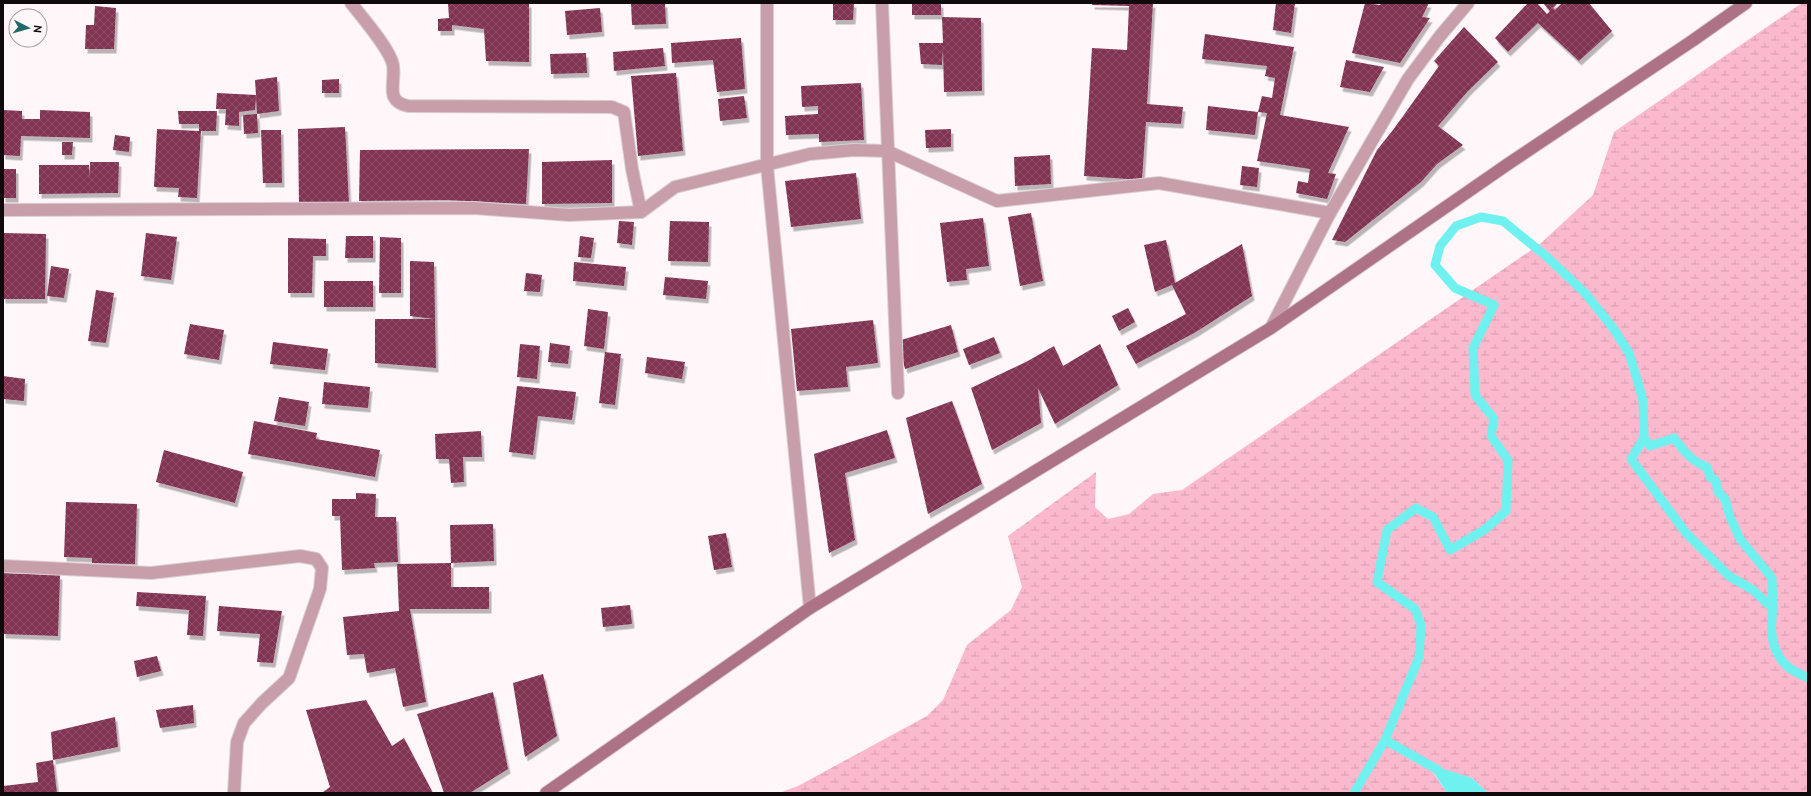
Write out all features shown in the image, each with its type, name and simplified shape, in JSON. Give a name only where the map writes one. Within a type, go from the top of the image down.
[{"type":"street","points":[[351,3],[385,49],[393,64],[393,97],[399,104],[408,106],[612,107],[624,112],[632,169],[641,212]]},
{"type":"street","points":[[767,3],[767,166],[810,608]]},
{"type":"street","points":[[882,3],[898,393]]},
{"type":"street","points":[[1271,328],[1330,213],[1408,79],[1440,36],[1468,3]]},
{"type":"street","points":[[546,793],[810,608],[1271,328],[1501,169],[1746,3]]},
{"type":"street","points":[[3,210],[474,208],[568,215],[641,212],[675,187],[767,166],[810,154],[854,150],[887,151],[997,201],[1159,183],[1330,213]]},
{"type":"street","points":[[3,566],[151,573],[300,556],[316,559],[322,568],[320,589],[289,678],[262,703],[244,723],[237,742],[234,793]]},
{"type":"green space","points":[[1802,3],[1808,3],[1808,793],[1488,793],[1472,778],[1428,765],[1447,793],[779,793],[798,786],[927,716],[943,700],[967,645],[1011,610],[1022,587],[1008,536],[1096,472],[1095,507],[1108,519],[1129,514],[1153,494],[1182,490],[1540,244],[1593,195],[1614,132]]},
{"type":"water","points":[[1428,764],[1472,778],[1488,793],[1447,793]]},
{"type":"building","points":[[448,3],[529,3],[529,62],[486,61],[484,29],[452,25],[452,31],[438,31],[438,19],[449,18]]},
{"type":"building","points":[[631,3],[665,3],[666,24],[632,25]]},
{"type":"building","points":[[833,3],[854,3],[853,20],[833,20]]},
{"type":"building","points":[[912,3],[941,3],[941,15],[912,15]]},
{"type":"building","points":[[1092,3],[1153,3],[1147,104],[1183,107],[1181,124],[1146,122],[1142,180],[1084,176],[1092,48],[1127,50],[1129,6],[1092,5]]},
{"type":"building","points":[[1276,3],[1295,3],[1291,33],[1273,30]]},
{"type":"building","points":[[1365,3],[1380,5],[1381,3],[1429,3],[1422,17],[1430,18],[1400,63],[1352,53]]},
{"type":"building","points":[[1528,3],[1537,3],[1547,14],[1550,11],[1543,3],[1558,3],[1553,8],[1555,10],[1562,3],[1589,3],[1612,31],[1579,61],[1538,23],[1508,52],[1495,38]]},
{"type":"building","points":[[95,6],[116,8],[114,49],[85,49],[86,25],[94,25]]},
{"type":"building","points":[[600,8],[602,32],[567,35],[565,11]]},
{"type":"building","points":[[942,17],[981,18],[982,91],[944,92],[943,49],[942,65],[921,64],[919,43],[943,43]]},
{"type":"building","points":[[1464,27],[1498,62],[1468,91],[1438,126],[1463,145],[1437,164],[1421,182],[1345,242],[1332,240],[1377,150],[1439,66],[1434,61]]},
{"type":"building","points":[[1205,34],[1294,47],[1280,115],[1349,127],[1328,173],[1336,174],[1327,199],[1296,193],[1298,181],[1308,183],[1310,169],[1257,161],[1267,113],[1258,112],[1262,96],[1272,98],[1275,78],[1265,76],[1267,66],[1202,59]]},
{"type":"building","points":[[741,38],[745,89],[717,92],[713,60],[672,63],[671,43]]},
{"type":"building","points":[[663,48],[665,66],[614,71],[613,52]]},
{"type":"building","points":[[586,53],[587,73],[551,74],[550,54]]},
{"type":"building","points":[[1346,60],[1384,67],[1370,92],[1340,87]]},
{"type":"building","points":[[676,73],[683,151],[638,156],[631,76]]},
{"type":"building","points":[[277,77],[279,111],[257,114],[256,97],[255,110],[239,112],[239,126],[225,125],[226,109],[216,109],[217,93],[256,95],[255,80]]},
{"type":"building","points":[[339,79],[339,93],[322,93],[322,80]]},
{"type":"building","points":[[861,83],[864,140],[819,142],[819,134],[786,135],[785,116],[818,114],[818,106],[802,107],[801,86]]},
{"type":"building","points":[[744,96],[747,118],[720,121],[718,99]]},
{"type":"building","points":[[1208,106],[1258,112],[1255,135],[1206,130]]},
{"type":"building","points":[[3,110],[22,111],[22,119],[40,119],[40,110],[90,112],[90,138],[21,136],[20,156],[3,155]]},
{"type":"building","points":[[178,111],[217,111],[216,131],[201,131],[197,198],[178,197],[179,188],[154,187],[157,129],[199,131],[199,124],[179,124]]},
{"type":"building","points":[[257,114],[258,133],[244,134],[243,115]]},
{"type":"building","points":[[345,127],[349,204],[299,203],[298,129]]},
{"type":"building","points":[[951,129],[951,147],[926,148],[925,130]]},
{"type":"building","points":[[261,130],[281,130],[282,183],[263,183]]},
{"type":"building","points":[[115,135],[130,137],[129,152],[113,150]]},
{"type":"building","points":[[62,142],[73,142],[72,155],[62,155]]},
{"type":"building","points":[[529,149],[526,204],[447,200],[359,201],[360,150]]},
{"type":"building","points":[[1050,155],[1051,184],[1015,186],[1014,157]]},
{"type":"building","points":[[612,160],[612,203],[542,204],[542,162]]},
{"type":"building","points":[[90,162],[119,162],[118,193],[39,194],[39,165],[89,165],[90,178]]},
{"type":"building","points":[[1242,166],[1259,168],[1257,187],[1240,185]]},
{"type":"building","points":[[3,169],[16,169],[16,198],[3,198]]},
{"type":"building","points":[[856,173],[861,219],[791,227],[785,181]]},
{"type":"building","points":[[1031,213],[1043,281],[1020,286],[1008,217]]},
{"type":"building","points":[[983,218],[989,266],[966,269],[967,280],[947,282],[940,223]]},
{"type":"building","points":[[619,221],[634,222],[632,245],[617,243]]},
{"type":"building","points":[[670,221],[709,222],[708,262],[668,261]]},
{"type":"building","points":[[3,233],[46,234],[45,299],[3,299]]},
{"type":"building","points":[[146,233],[177,237],[171,280],[141,276]]},
{"type":"building","points":[[346,236],[373,236],[373,258],[345,258]]},
{"type":"building","points":[[580,236],[594,238],[591,258],[578,257]]},
{"type":"building","points":[[380,237],[401,238],[401,293],[379,293]]},
{"type":"building","points":[[288,238],[326,239],[326,256],[313,256],[312,293],[288,293]]},
{"type":"building","points":[[1166,240],[1175,283],[1242,244],[1252,296],[1196,332],[1136,364],[1126,346],[1186,314],[1172,285],[1155,292],[1144,245]]},
{"type":"building","points":[[410,261],[434,262],[436,368],[375,363],[375,319],[434,319],[410,316]]},
{"type":"building","points":[[574,262],[626,267],[624,286],[573,281]]},
{"type":"building","points":[[51,266],[69,269],[64,298],[47,296]]},
{"type":"building","points":[[526,273],[542,275],[540,292],[524,291]]},
{"type":"building","points":[[665,277],[708,281],[706,299],[663,295]]},
{"type":"building","points":[[324,281],[373,281],[373,307],[324,307]]},
{"type":"building","points":[[96,290],[114,293],[106,343],[88,341]]},
{"type":"building","points":[[1128,308],[1135,322],[1119,331],[1112,316]]},
{"type":"building","points":[[588,309],[608,312],[604,349],[584,346]]},
{"type":"building","points":[[873,320],[878,363],[846,367],[848,387],[797,391],[791,329]]},
{"type":"building","points":[[190,324],[224,330],[219,360],[184,354]]},
{"type":"building","points":[[951,325],[958,352],[905,369],[898,341]]},
{"type":"building","points":[[994,337],[1000,353],[969,365],[963,349]]},
{"type":"building","points":[[273,342],[328,349],[325,370],[270,364]]},
{"type":"building","points":[[550,343],[570,346],[568,364],[548,362]]},
{"type":"building","points":[[520,344],[540,346],[537,379],[517,377]]},
{"type":"building","points":[[1100,344],[1118,385],[1055,424],[1038,388],[1041,423],[992,450],[971,388],[1026,362],[1054,346],[1063,366]]},
{"type":"building","points":[[605,352],[621,354],[615,405],[599,403]]},
{"type":"building","points":[[647,357],[685,362],[682,379],[645,373]]},
{"type":"building","points":[[3,376],[25,379],[24,401],[3,399]]},
{"type":"building","points":[[324,382],[370,387],[368,408],[322,404]]},
{"type":"building","points":[[517,386],[576,392],[572,420],[538,416],[533,455],[509,452]]},
{"type":"building","points":[[279,397],[309,402],[305,426],[274,421]]},
{"type":"building","points":[[952,401],[982,484],[928,514],[906,418]]},
{"type":"building","points":[[254,421],[317,433],[316,439],[380,450],[375,477],[248,454]]},
{"type":"building","points":[[887,430],[895,458],[845,473],[855,540],[829,553],[814,454]]},
{"type":"building","points":[[481,431],[482,457],[463,457],[464,482],[451,483],[449,459],[436,459],[435,434]]},
{"type":"building","points":[[164,450],[243,472],[235,503],[156,482]]},
{"type":"building","points":[[356,493],[376,494],[375,517],[396,517],[398,562],[374,563],[375,568],[342,570],[340,516],[332,516],[332,499],[356,499]]},
{"type":"building","points":[[66,502],[137,504],[135,564],[92,563],[92,558],[64,557]]},
{"type":"building","points":[[493,524],[494,561],[451,563],[450,525]]},
{"type":"building","points":[[726,533],[732,567],[714,570],[708,536]]},
{"type":"building","points":[[451,563],[451,587],[489,587],[489,609],[410,609],[426,702],[403,707],[395,668],[367,673],[364,654],[347,655],[343,617],[399,611],[397,564]]},
{"type":"building","points":[[3,573],[60,575],[58,636],[3,634]]},
{"type":"building","points":[[137,592],[206,596],[203,636],[187,635],[189,610],[136,606]]},
{"type":"building","points":[[630,605],[632,624],[603,627],[601,608]]},
{"type":"building","points":[[219,606],[282,611],[273,663],[257,662],[260,634],[217,631]]},
{"type":"building","points":[[157,656],[161,671],[137,677],[134,661]]},
{"type":"building","points":[[543,674],[557,736],[525,757],[513,683]]},
{"type":"building","points":[[493,692],[508,769],[470,793],[444,793],[417,714]]},
{"type":"building","points":[[366,700],[392,746],[404,738],[433,793],[322,793],[330,787],[306,710]]},
{"type":"building","points":[[193,705],[194,723],[160,728],[156,710]]},
{"type":"building","points":[[115,717],[118,747],[53,760],[51,732]]},
{"type":"building","points":[[53,760],[57,793],[3,793],[3,786],[38,782],[36,763]]},
{"type":"waterway","points":[[1354,793],[1385,740],[1419,657],[1421,625],[1415,609],[1377,582],[1387,530],[1416,508],[1433,517],[1450,550],[1484,530],[1506,511],[1508,460],[1491,436],[1494,419],[1475,395],[1473,348],[1494,305],[1455,288],[1435,265],[1440,246],[1456,226],[1481,217],[1503,221],[1547,257],[1585,293],[1613,328],[1629,353],[1643,401],[1644,438],[1631,459],[1686,533],[1729,576],[1753,590],[1773,609],[1772,631],[1777,653],[1788,667],[1808,678]]},
{"type":"waterway","points":[[1644,438],[1650,446],[1674,438],[1692,459],[1707,467],[1710,477],[1716,481],[1718,492],[1725,499],[1730,517],[1740,539],[1772,578],[1773,609]]},
{"type":"waterway","points":[[1385,740],[1438,770]]}]
